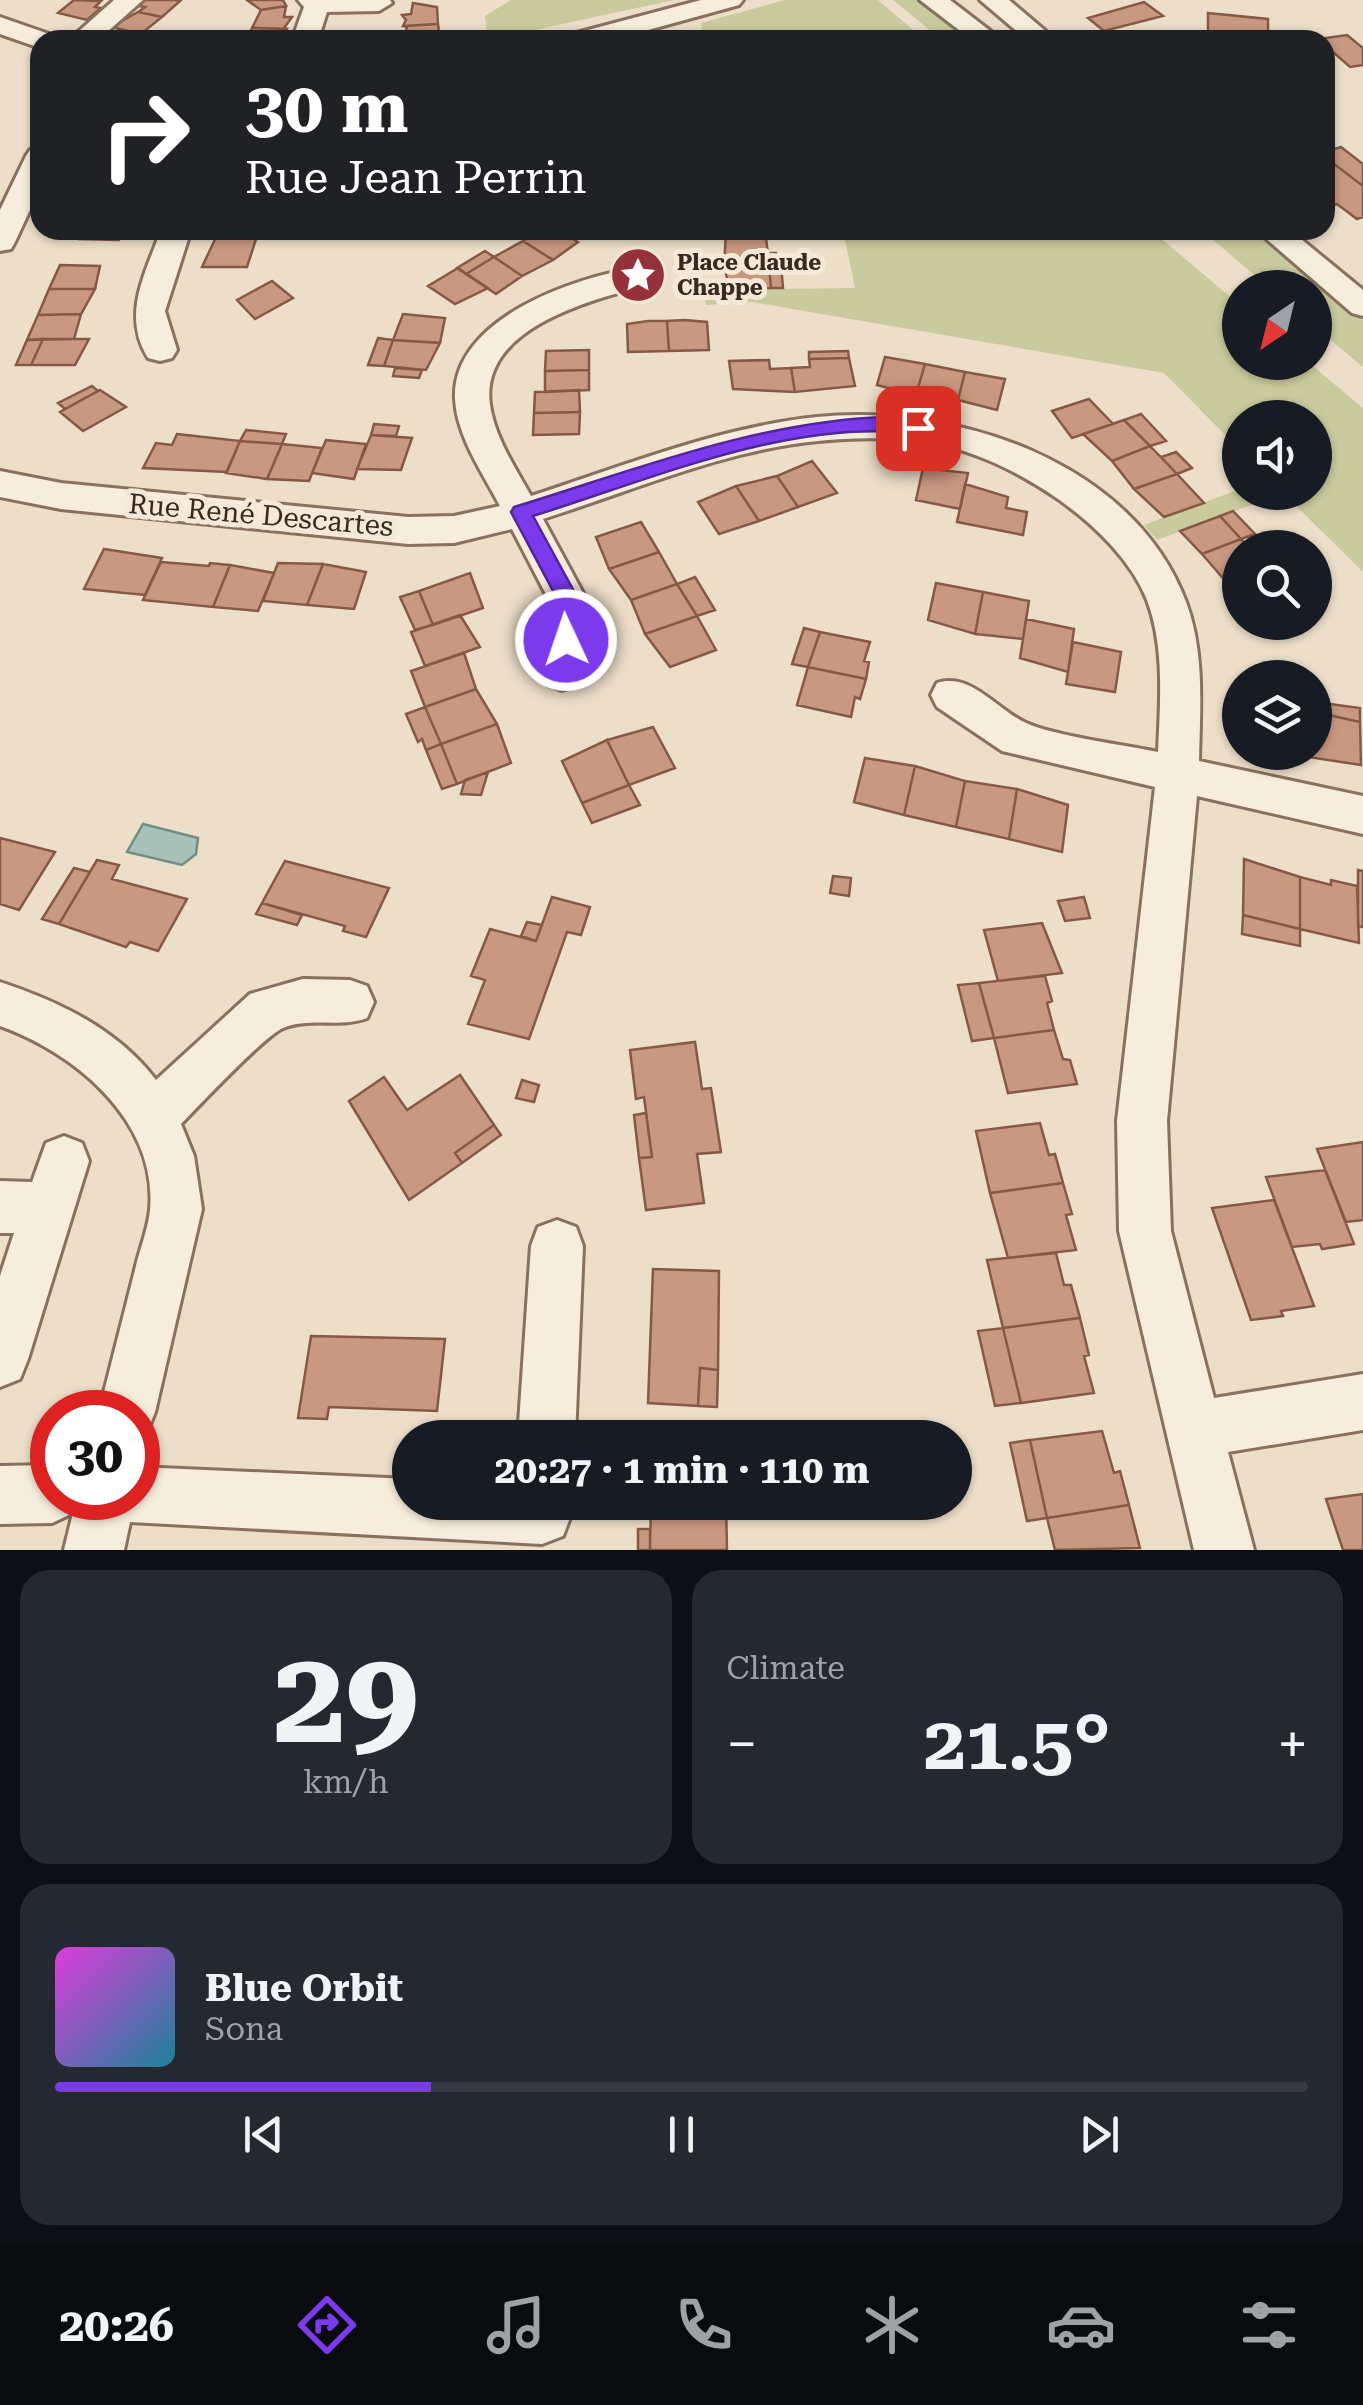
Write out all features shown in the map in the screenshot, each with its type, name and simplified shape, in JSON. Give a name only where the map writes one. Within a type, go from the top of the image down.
[{"type":"street","points":[[94,30],[130,0]]},
{"type":"street","points":[[619,30],[730,0]]},
{"type":"street","points":[[992,0],[1030,30]]},
{"type":"street","points":[[940,2],[975,30]]},
{"type":"street","points":[[307,30],[314,3],[380,8]]},
{"type":"street","points":[[0,25],[30,36]]},
{"type":"street","points":[[0,242],[30,178]]},
{"type":"street","points":[[160,350],[149,311],[173,240]]},
{"type":"street","points":[[1284,240],[1359,298]]},
{"type":"street","points":[[562,674],[572,606],[482,438],[472,408],[474,378],[496,342],[560,300],[598,284],[637,278]]},
{"type":"street","name":"Rue René Descartes","points":[[0,484],[61,496],[439,532],[521,512],[778,434],[826,425],[884,423],[952,433],[1029,462],[1091,503],[1154,577],[1173,620],[1180,687],[1178,774],[1142,1122],[1144,1231],[1224,1550]]},
{"type":"street","points":[[951,695],[1017,739],[1363,815]]},
{"type":"street","points":[[153,1116],[266,1010],[302,1000],[350,1002]]},
{"type":"street","points":[[0,1004],[24,1012],[88,1046],[124,1078],[153,1116],[169,1156],[176,1209],[131,1390]]},
{"type":"street","points":[[0,1359],[37,1192]]},
{"type":"street","points":[[547,1420],[557,1246]]},
{"type":"street","points":[[1195,1429],[1363,1402]]},
{"type":"street","points":[[0,1495],[30,1494]]},
{"type":"street","points":[[160,1497],[542,1522]]},
{"type":"street","points":[[94,1550],[101,1520]]},
{"type":"green space","points":[[511,0],[674,0],[534,30],[487,30],[485,16]]},
{"type":"green space","points":[[785,0],[878,0],[913,30],[702,30],[701,23]]},
{"type":"green space","points":[[893,0],[919,0],[962,30],[930,30]]},
{"type":"green space","points":[[845,240],[1163,240],[1222,290],[1222,380],[1329,380],[1363,408],[1363,572],[1332,541],[1332,530],[1320,530],[1300,510],[1332,510],[1332,400],[1222,400],[1222,432],[1164,373],[752,302],[706,305],[704,290],[855,288]]},
{"type":"green space","points":[[1213,240],[1265,240],[1302,270],[1249,270]]},
{"type":"green space","points":[[1332,295],[1363,320],[1363,367],[1332,341]]},
{"type":"green space","points":[[1222,496],[1222,510],[1237,510],[1157,540],[1144,525]]},
{"type":"shaded area","points":[[143,824],[198,838],[196,854],[182,865],[127,852]]},
{"type":"building","points":[[74,0],[101,1],[95,7],[101,8],[87,20],[58,13]]},
{"type":"building","points":[[145,0],[180,1],[162,17],[138,12],[145,7],[138,6]]},
{"type":"building","points":[[247,0],[283,0],[286,6],[261,10]]},
{"type":"building","points":[[1144,2],[1163,16],[1108,30],[1088,18]]},
{"type":"building","points":[[413,3],[437,7],[438,24],[403,26],[406,20],[402,15],[411,14]]},
{"type":"building","points":[[286,6],[284,17],[292,17],[284,28],[287,29],[252,28],[261,10]]},
{"type":"building","points":[[138,12],[162,17],[146,30],[111,27]]},
{"type":"building","points":[[1208,13],[1268,19],[1268,30],[1208,30]]},
{"type":"building","points":[[438,24],[439,30],[406,30],[403,26]]},
{"type":"building","points":[[1347,35],[1363,48],[1363,65],[1350,67],[1335,54],[1335,37]]},
{"type":"building","points":[[1341,147],[1363,164],[1363,186],[1335,165],[1335,149]]},
{"type":"building","points":[[1335,165],[1363,186],[1363,217],[1357,219],[1337,204]]},
{"type":"building","points":[[215,240],[256,240],[247,267],[202,267]]},
{"type":"building","points":[[575,240],[578,242],[553,260],[523,241]]},
{"type":"building","points":[[726,240],[766,240],[768,253],[756,253],[757,265],[724,266]]},
{"type":"building","points":[[523,241],[553,260],[522,276],[494,257]]},
{"type":"building","points":[[485,251],[494,257],[466,274],[457,268]]},
{"type":"building","points":[[756,253],[776,253],[778,265],[757,265]]},
{"type":"building","points":[[494,257],[522,276],[496,294],[466,274]]},
{"type":"building","points":[[60,265],[100,266],[95,289],[49,289]]},
{"type":"building","points":[[769,265],[771,288],[730,290],[724,266]]},
{"type":"building","points":[[769,265],[781,265],[783,288],[771,288]]},
{"type":"building","points":[[458,268],[488,288],[455,304],[428,286]]},
{"type":"building","points":[[272,281],[293,298],[255,319],[237,300]]},
{"type":"building","points":[[49,289],[95,289],[81,314],[38,315]]},
{"type":"building","points":[[81,314],[74,339],[27,340],[38,315]]},
{"type":"building","points":[[403,314],[445,318],[440,343],[393,340]]},
{"type":"building","points":[[667,321],[707,322],[709,350],[669,351]]},
{"type":"building","points":[[667,321],[669,351],[628,352],[627,324]]},
{"type":"building","points":[[378,338],[393,340],[384,366],[368,365]]},
{"type":"building","points":[[43,339],[31,365],[16,365],[27,340]]},
{"type":"building","points":[[43,339],[89,339],[75,365],[31,365]]},
{"type":"building","points":[[393,340],[440,343],[426,370],[384,366]]},
{"type":"building","points":[[589,350],[589,370],[545,371],[546,351]]},
{"type":"building","points":[[848,351],[849,358],[809,359],[809,352]]},
{"type":"building","points":[[885,357],[925,364],[916,395],[877,385]]},
{"type":"building","points":[[849,358],[855,386],[795,392],[791,368],[810,367],[809,359]]},
{"type":"building","points":[[769,360],[770,369],[791,368],[795,392],[733,389],[729,361]]},
{"type":"building","points":[[925,364],[965,372],[958,400],[916,395]]},
{"type":"building","points":[[395,368],[422,370],[419,378],[393,376]]},
{"type":"building","points":[[589,370],[589,390],[545,392],[545,371]]},
{"type":"building","points":[[965,372],[1005,379],[997,410],[958,400]]},
{"type":"building","points":[[92,386],[98,391],[65,409],[58,403]]},
{"type":"building","points":[[100,390],[126,407],[83,431],[60,412]]},
{"type":"building","points":[[579,390],[580,412],[534,413],[535,392]]},
{"type":"building","points":[[1089,399],[1113,424],[1072,438],[1052,411]]},
{"type":"building","points":[[580,412],[579,434],[533,435],[534,413]]},
{"type":"building","points":[[1141,414],[1166,441],[1150,446],[1124,420]]},
{"type":"building","points":[[1124,420],[1150,446],[1112,461],[1083,434]]},
{"type":"building","points":[[374,424],[399,426],[396,436],[371,435]]},
{"type":"building","points":[[246,430],[286,434],[282,444],[240,441]]},
{"type":"building","points":[[177,434],[240,441],[227,472],[143,468],[156,443],[172,445]]},
{"type":"building","points":[[371,435],[412,438],[401,470],[357,469]]},
{"type":"building","points":[[326,440],[366,444],[354,479],[312,473]]},
{"type":"building","points":[[240,441],[282,444],[267,479],[226,473]]},
{"type":"building","points":[[282,444],[322,448],[309,481],[267,479]]},
{"type":"building","points":[[1150,446],[1177,474],[1134,489],[1112,461]]},
{"type":"building","points":[[1176,452],[1192,468],[1177,474],[1161,457]]},
{"type":"building","points":[[812,461],[837,493],[798,507],[777,476]]},
{"type":"building","points":[[923,468],[968,473],[960,509],[916,500]]},
{"type":"building","points":[[1177,474],[1204,503],[1164,517],[1134,489]]},
{"type":"building","points":[[777,476],[798,507],[759,521],[736,486]]},
{"type":"building","points":[[965,484],[1008,497],[1006,508],[1027,512],[1023,535],[957,522]]},
{"type":"building","points":[[736,486],[759,521],[719,534],[698,502]]},
{"type":"building","points":[[1233,511],[1251,530],[1233,530],[1220,516]]},
{"type":"building","points":[[1220,516],[1233,530],[1222,530],[1222,546],[1202,554],[1180,531]]},
{"type":"building","points":[[641,522],[659,552],[609,569],[596,537]]},
{"type":"building","points":[[1222,546],[1222,577],[1202,554]]},
{"type":"building","points":[[104,549],[162,558],[145,595],[84,589]]},
{"type":"building","points":[[659,552],[677,584],[631,600],[609,569]]},
{"type":"building","points":[[161,562],[230,565],[213,607],[143,600]]},
{"type":"building","points":[[278,563],[323,564],[307,605],[263,601]]},
{"type":"building","points":[[323,564],[366,572],[354,609],[307,605]]},
{"type":"building","points":[[230,565],[274,573],[258,611],[213,607]]},
{"type":"building","points":[[470,573],[483,608],[433,625],[419,591]]},
{"type":"building","points":[[695,577],[715,610],[697,616],[677,584]]},
{"type":"building","points":[[936,583],[983,592],[975,634],[928,620]]},
{"type":"building","points":[[677,584],[697,616],[645,634],[631,600]]},
{"type":"building","points":[[419,591],[433,625],[415,630],[400,597]]},
{"type":"building","points":[[983,592],[1029,601],[1023,639],[975,634]]},
{"type":"building","points":[[460,615],[480,647],[425,666],[411,632]]},
{"type":"building","points":[[697,616],[716,650],[670,667],[645,634]]},
{"type":"building","points":[[1026,619],[1074,629],[1068,672],[1020,658]]},
{"type":"building","points":[[804,628],[820,632],[808,667],[792,664]]},
{"type":"building","points":[[820,632],[870,642],[864,661],[869,662],[866,679],[808,667]]},
{"type":"building","points":[[1073,642],[1121,652],[1115,692],[1066,684]]},
{"type":"building","points":[[464,653],[476,689],[425,707],[411,671]]},
{"type":"building","points":[[808,667],[866,679],[860,699],[855,697],[851,717],[797,705]]},
{"type":"building","points":[[476,689],[497,724],[441,744],[425,707]]},
{"type":"building","points":[[1332,704],[1360,708],[1360,722],[1332,716]]},
{"type":"building","points":[[425,707],[441,744],[426,750],[422,739],[418,742],[406,714]]},
{"type":"building","points":[[1332,716],[1360,722],[1361,765],[1332,761]]},
{"type":"building","points":[[497,724],[511,763],[457,784],[441,744]]},
{"type":"building","points":[[653,727],[675,768],[629,785],[607,740]]},
{"type":"building","points":[[607,740],[629,785],[582,803],[562,761]]},
{"type":"building","points":[[441,744],[457,784],[442,789],[426,750]]},
{"type":"building","points":[[865,758],[915,766],[904,815],[854,802]]},
{"type":"building","points":[[915,766],[965,781],[956,827],[904,815]]},
{"type":"building","points":[[488,772],[481,795],[461,794],[465,780]]},
{"type":"building","points":[[965,781],[1017,789],[1009,839],[956,827]]},
{"type":"building","points":[[629,785],[640,805],[592,823],[582,803]]},
{"type":"building","points":[[1017,789],[1068,805],[1062,852],[1009,839]]},
{"type":"building","points":[[0,838],[55,852],[19,910],[0,904]]},
{"type":"building","points":[[1244,859],[1300,877],[1300,929],[1243,915]]},
{"type":"building","points":[[97,860],[119,865],[112,879],[187,899],[158,951],[130,942],[126,947],[59,924]]},
{"type":"building","points":[[285,861],[389,888],[366,937],[343,931],[345,926],[262,903]]},
{"type":"building","points":[[74,868],[90,872],[59,924],[42,919]]},
{"type":"building","points":[[1358,870],[1363,871],[1363,927],[1358,926]]},
{"type":"building","points":[[833,876],[851,878],[849,896],[830,893]]},
{"type":"building","points":[[1300,877],[1331,885],[1331,880],[1357,886],[1359,943],[1300,929]]},
{"type":"building","points":[[552,897],[590,907],[581,935],[567,932],[529,1039],[468,1024],[485,980],[471,976],[490,929],[536,941]]},
{"type":"building","points":[[1084,897],[1090,918],[1065,921],[1058,901]]},
{"type":"building","points":[[262,903],[302,915],[297,925],[256,914]]},
{"type":"building","points":[[1243,915],[1300,929],[1300,946],[1242,934]]},
{"type":"building","points":[[527,922],[542,925],[536,941],[521,936]]},
{"type":"building","points":[[1042,923],[1062,973],[998,981],[984,930]]},
{"type":"building","points":[[1045,976],[1054,1030],[994,1038],[979,983]]},
{"type":"building","points":[[979,983],[994,1038],[972,1041],[958,985]]},
{"type":"building","points":[[1054,1030],[1063,1059],[1070,1060],[1077,1084],[1008,1093],[994,1038]]},
{"type":"building","points":[[695,1042],[702,1089],[711,1088],[721,1152],[697,1154],[704,1203],[646,1210],[639,1158],[652,1157],[644,1097],[636,1099],[630,1050]]},
{"type":"building","points":[[460,1075],[494,1125],[455,1153],[462,1163],[409,1200],[349,1101],[384,1077],[407,1110]]},
{"type":"building","points":[[522,1080],[539,1085],[534,1102],[516,1098]]},
{"type":"building","points":[[646,1113],[652,1157],[639,1158],[634,1115]]},
{"type":"building","points":[[1040,1123],[1049,1155],[1055,1154],[1063,1183],[990,1193],[976,1131]]},
{"type":"building","points":[[494,1125],[501,1135],[462,1163],[455,1153]]},
{"type":"building","points":[[1363,1142],[1363,1220],[1346,1222],[1317,1149]]},
{"type":"building","points":[[1325,1170],[1354,1244],[1322,1249],[1320,1244],[1292,1247],[1266,1177]]},
{"type":"building","points":[[1063,1183],[1072,1214],[1066,1215],[1076,1250],[1008,1258],[990,1193]]},
{"type":"building","points":[[1274,1200],[1314,1306],[1281,1311],[1283,1316],[1251,1320],[1212,1208]]},
{"type":"building","points":[[1056,1253],[1064,1285],[1071,1285],[1080,1318],[1003,1328],[987,1260]]},
{"type":"building","points":[[653,1269],[719,1271],[718,1370],[700,1368],[698,1406],[648,1403]]},
{"type":"building","points":[[1080,1318],[1089,1355],[1084,1356],[1094,1393],[1021,1403],[1003,1328]]},
{"type":"building","points":[[1003,1328],[1021,1403],[995,1406],[978,1331]]},
{"type":"building","points":[[311,1336],[445,1339],[437,1411],[329,1407],[327,1419],[298,1418]]},
{"type":"building","points":[[700,1368],[718,1370],[717,1407],[698,1406]]},
{"type":"building","points":[[1102,1431],[1114,1473],[1120,1471],[1129,1505],[1047,1518],[1030,1440]]},
{"type":"building","points":[[1030,1440],[1047,1518],[1027,1521],[1010,1443]]},
{"type":"building","points":[[1363,1494],[1363,1550],[1343,1550],[1326,1499]]},
{"type":"building","points":[[1129,1505],[1140,1548],[1055,1550],[1047,1518]]},
{"type":"building","points":[[651,1520],[726,1520],[727,1550],[650,1550]]},
{"type":"building","points":[[638,1529],[650,1529],[650,1550],[638,1550]]},
{"type":"place","name":"Place Claude Chappe","points":[[638,275]]},
{"type":"route","points":[[566,640],[572,606],[521,512],[778,434],[826,425],[884,423],[918,428]]}]
